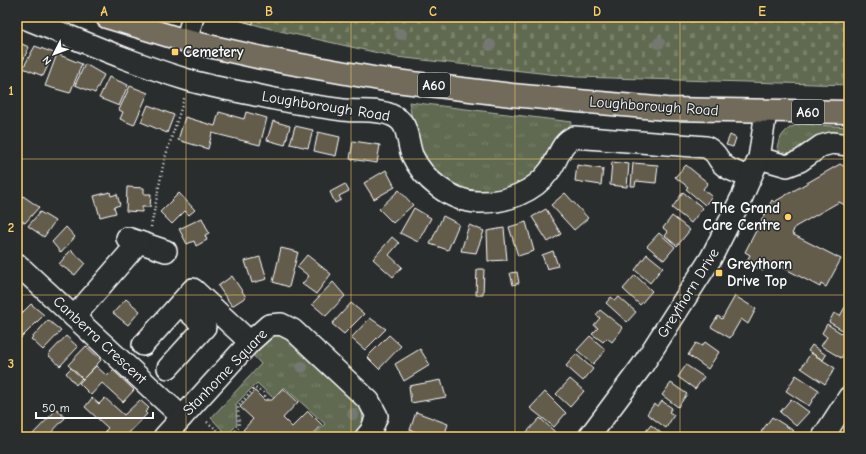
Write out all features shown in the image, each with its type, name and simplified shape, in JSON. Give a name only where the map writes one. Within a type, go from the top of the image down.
[{"type":"main road","name":"Loughborough Road","points":[[107,17],[186,41],[262,58],[379,79],[496,93],[667,109],[766,112],[849,112]]},
{"type":"street","name":"Loughborough Road","points":[[22,17],[140,64],[189,80],[252,95],[327,108],[389,114],[400,118],[406,127],[412,154],[423,173],[438,187],[455,196],[477,202],[504,200],[530,189],[550,170],[563,145],[568,139],[574,136],[706,147],[715,152],[721,162],[728,168],[750,177]]},
{"type":"street","points":[[186,41],[193,17]]},
{"type":"street","name":"Greythorn Drive","points":[[589,437],[642,366],[693,289],[711,258],[759,158],[766,112]]},
{"type":"street","points":[[759,158],[786,166],[800,161],[821,146],[832,143],[849,145]]},
{"type":"street","points":[[74,317],[145,244]]},
{"type":"street","name":"Canberra Crescent","points":[[17,264],[182,417]]},
{"type":"street","points":[[143,345],[193,290],[250,342]]},
{"type":"street","points":[[168,368],[205,327],[180,304]]},
{"type":"street","name":"Stanhome Square","points":[[164,437],[250,342],[269,325],[281,324],[292,330],[369,401],[377,416],[371,431],[366,437]]},
{"type":"street","points":[[823,437],[849,397]]},
{"type":"path","points":[[145,244],[164,161],[189,80]]},
{"type":"path","points":[[230,437],[239,426],[238,406],[255,388],[263,393],[268,400]]},
{"type":"path","points":[[207,422],[226,437]]},
{"type":"green space","points":[[227,17],[849,17],[849,85],[576,77],[396,57],[271,29]]},
{"type":"green space","points":[[409,102],[572,122],[540,171],[505,193],[457,191],[422,158],[415,137]]},
{"type":"green space","points":[[799,124],[849,127],[849,137],[792,154],[781,153],[777,148],[780,139],[787,130]]},
{"type":"green space","points":[[274,332],[286,338],[362,408],[363,426],[353,437],[313,437],[325,424],[284,387],[273,398],[257,383],[236,404],[237,425],[227,435],[211,418],[261,364],[252,354]]},
{"type":"building","points":[[243,17],[254,17],[253,24],[242,21]]},
{"type":"building","points":[[17,42],[29,47],[20,68],[17,67]]},
{"type":"building","points":[[35,46],[54,53],[43,76],[23,68]]},
{"type":"building","points":[[57,54],[82,64],[70,93],[45,86]]},
{"type":"building","points":[[85,64],[104,75],[95,93],[75,85]]},
{"type":"building","points":[[109,77],[128,85],[119,106],[99,98]]},
{"type":"building","points":[[130,86],[148,93],[134,125],[120,119],[123,112],[119,110]]},
{"type":"building","points":[[148,105],[174,115],[167,133],[141,122]]},
{"type":"building","points":[[219,112],[244,119],[246,112],[267,118],[260,145],[212,133],[208,149],[178,140],[185,117],[215,126]]},
{"type":"building","points":[[273,121],[290,126],[285,145],[267,140]]},
{"type":"building","points":[[295,126],[313,130],[308,148],[290,144]]},
{"type":"building","points":[[318,132],[340,137],[336,156],[314,151]]},
{"type":"building","points":[[730,135],[736,138],[733,147],[726,145]]},
{"type":"building","points":[[353,141],[380,145],[377,163],[350,159]]},
{"type":"building","points":[[612,162],[629,164],[627,187],[610,185]]},
{"type":"building","points":[[633,163],[658,165],[656,183],[636,181],[635,186],[631,186]]},
{"type":"building","name":"The Grand Care Centre","points":[[840,164],[849,169],[849,207],[839,202],[795,227],[792,234],[841,259],[826,287],[821,284],[820,287],[776,264],[774,267],[766,263],[763,271],[746,262],[750,255],[745,252],[772,200],[774,202]]},
{"type":"building","points":[[577,165],[603,169],[601,185],[575,181]]},
{"type":"building","points":[[686,165],[708,183],[703,189],[712,197],[705,205],[686,189],[688,187],[675,177]]},
{"type":"building","points":[[386,170],[395,187],[374,199],[364,183]]},
{"type":"building","points":[[345,184],[349,191],[339,196],[341,200],[335,203],[330,192]]},
{"type":"building","points":[[127,187],[144,188],[144,194],[151,194],[150,207],[142,207],[142,212],[126,211]]},
{"type":"building","points":[[399,190],[413,205],[393,223],[379,209]]},
{"type":"building","points":[[110,192],[111,196],[117,194],[120,205],[114,207],[116,213],[100,217],[94,196]]},
{"type":"building","points":[[683,192],[703,208],[691,223],[672,208]]},
{"type":"building","points":[[179,193],[195,210],[189,215],[185,211],[172,224],[160,212]]},
{"type":"building","points":[[565,193],[588,218],[574,230],[551,205]]},
{"type":"building","points":[[23,196],[39,207],[25,223],[17,217],[17,203]]},
{"type":"building","points":[[414,208],[431,218],[418,242],[400,233]]},
{"type":"building","points":[[546,209],[561,234],[548,242],[532,217]]},
{"type":"building","points":[[40,212],[55,221],[44,237],[28,226]]},
{"type":"building","points":[[443,216],[459,224],[448,250],[430,244]]},
{"type":"building","points":[[672,216],[690,230],[677,246],[665,236],[668,232],[663,228]]},
{"type":"building","points":[[202,218],[209,233],[205,235],[207,240],[196,246],[194,241],[187,244],[179,229]]},
{"type":"building","points":[[526,222],[534,251],[518,256],[509,227]]},
{"type":"building","points":[[469,225],[484,231],[476,253],[461,251]]},
{"type":"building","points":[[66,227],[75,237],[61,253],[52,242]]},
{"type":"building","points":[[504,228],[507,260],[488,261],[487,231]]},
{"type":"building","points":[[659,233],[675,247],[664,260],[647,246]]},
{"type":"building","points":[[392,237],[399,243],[389,255],[402,267],[393,277],[373,259]]},
{"type":"building","points":[[281,248],[298,252],[289,287],[273,282]]},
{"type":"building","points":[[71,250],[85,263],[75,275],[59,264]]},
{"type":"building","points":[[553,251],[558,266],[547,269],[542,255]]},
{"type":"building","points":[[647,254],[663,267],[650,283],[635,270]]},
{"type":"building","points":[[307,255],[331,274],[316,294],[302,284],[309,276],[297,267]]},
{"type":"building","points":[[260,257],[267,279],[252,283],[245,261]]},
{"type":"building","points":[[477,269],[484,269],[483,295],[476,295]]},
{"type":"building","points":[[517,272],[519,283],[513,285],[510,273]]},
{"type":"building","points":[[635,275],[652,291],[640,305],[623,289]]},
{"type":"building","points":[[232,276],[246,297],[232,306],[218,286]]},
{"type":"building","points":[[333,282],[345,296],[326,316],[312,304]]},
{"type":"building","points":[[735,296],[756,309],[748,324],[741,319],[730,338],[711,327],[718,316],[722,319]]},
{"type":"building","points":[[17,297],[22,300],[17,305]]},
{"type":"building","points":[[611,297],[615,300],[619,297],[636,312],[627,322],[606,303]]},
{"type":"building","points":[[126,299],[140,311],[128,325],[113,313]]},
{"type":"building","points":[[351,303],[364,314],[344,334],[332,324]]},
{"type":"building","points":[[31,304],[44,315],[19,340],[17,338],[17,318]]},
{"type":"building","points":[[845,307],[849,309],[849,334],[829,322],[834,313],[840,316]]},
{"type":"building","points":[[600,310],[623,328],[612,342],[607,338],[603,342],[592,334],[598,328],[594,325],[600,318],[596,315]]},
{"type":"building","points":[[370,318],[386,329],[365,350],[351,338]]},
{"type":"building","points":[[48,320],[61,331],[43,350],[31,339]]},
{"type":"building","points":[[827,324],[849,338],[849,349],[848,348],[841,358],[821,346],[827,337],[822,333]]},
{"type":"building","points":[[389,335],[401,346],[379,369],[367,357]]},
{"type":"building","points":[[66,336],[78,347],[60,366],[48,355]]},
{"type":"building","points":[[590,336],[606,350],[593,364],[577,350]]},
{"type":"building","points":[[705,342],[719,352],[708,369],[688,355],[696,343],[702,346]]},
{"type":"building","points":[[812,345],[826,355],[823,360],[808,351]]},
{"type":"building","points":[[86,346],[101,360],[83,379],[68,365]]},
{"type":"building","points":[[420,349],[430,365],[404,381],[395,364]]},
{"type":"building","points":[[811,353],[835,368],[825,384],[801,368]]},
{"type":"building","points":[[576,354],[593,369],[583,381],[566,366]]},
{"type":"building","points":[[686,365],[704,377],[695,389],[678,377]]},
{"type":"building","points":[[96,366],[107,376],[113,370],[134,390],[123,402],[102,383],[91,395],[79,383]]},
{"type":"building","points":[[71,368],[82,378],[76,385],[66,373]]},
{"type":"building","points":[[796,375],[819,390],[809,406],[786,391]]},
{"type":"building","points":[[570,379],[584,391],[570,407],[556,394]]},
{"type":"building","points":[[441,380],[446,397],[411,403],[409,386]]},
{"type":"building","points":[[671,383],[687,394],[678,407],[662,395]]},
{"type":"building","points":[[283,388],[298,402],[283,418],[292,427],[308,411],[322,425],[311,437],[251,437],[243,430],[253,419],[240,407],[255,391],[264,400],[272,400]]},
{"type":"building","points":[[545,392],[566,413],[554,427],[530,408]]},
{"type":"building","points":[[92,398],[99,404],[105,398],[124,415],[140,400],[149,408],[145,412],[147,414],[125,437],[112,437],[105,431],[108,428],[85,407]]},
{"type":"building","points":[[791,399],[809,412],[796,426],[780,412]]},
{"type":"building","points":[[662,401],[672,408],[669,412],[674,415],[666,428],[647,414],[654,404],[658,406]]},
{"type":"building","points":[[57,409],[65,418],[47,437],[30,437]]},
{"type":"building","points":[[416,412],[448,424],[444,437],[433,437],[410,430]]},
{"type":"building","points":[[772,417],[794,431],[790,437],[767,437],[761,432]]},
{"type":"building","points":[[540,418],[555,432],[551,437],[526,437],[524,435]]},
{"type":"building","points":[[651,425],[666,437],[641,437]]},
{"type":"building","points":[[217,431],[223,437],[212,437]]},
{"type":"place","name":"Cemetery","points":[[175,52]]},
{"type":"place","name":"The Grand Care Centre","points":[[788,217]]},
{"type":"place","name":"Greythorn Drive Top","points":[[719,273]]}]
